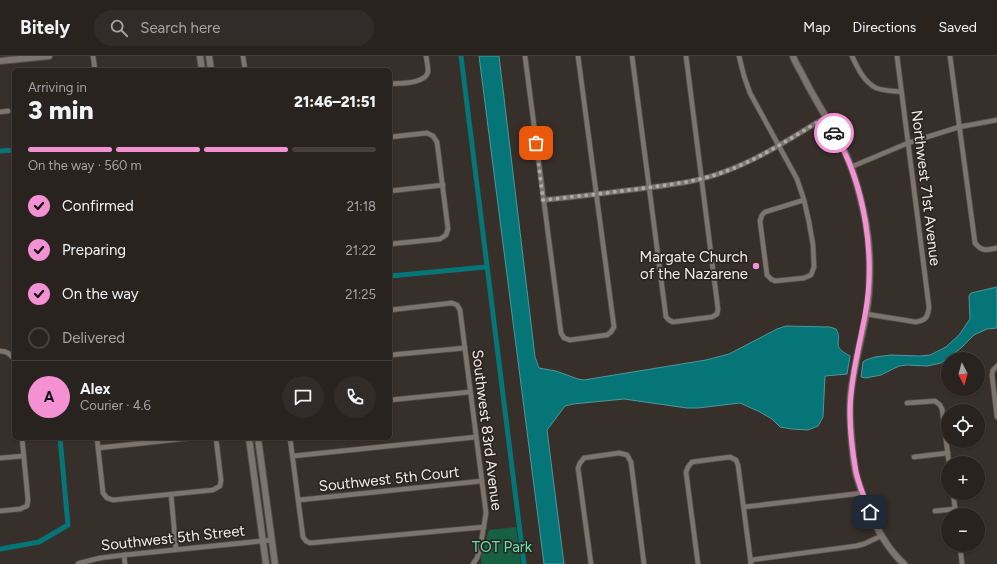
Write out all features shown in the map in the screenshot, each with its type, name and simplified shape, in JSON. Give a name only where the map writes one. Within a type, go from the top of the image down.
[{"type":"street","points":[[0,61],[49,56]]},
{"type":"street","points":[[93,56],[95,68]]},
{"type":"street","points":[[200,56],[202,68]]},
{"type":"street","points":[[209,56],[211,68]]},
{"type":"street","points":[[243,56],[245,68]]},
{"type":"street","points":[[392,84],[419,81],[426,77],[428,71],[426,56]]},
{"type":"street","points":[[525,56],[561,332],[564,338],[570,340],[607,335],[614,327],[578,56]]},
{"type":"street","points":[[632,56],[666,316],[673,322],[712,317],[717,314],[718,309],[686,56]]},
{"type":"street","points":[[739,56],[750,93],[797,179],[804,200],[813,245],[814,267],[811,274],[804,278],[775,281],[767,275],[760,221],[762,215],[765,212],[804,200]]},
{"type":"street","points":[[793,56],[840,142],[851,167],[861,202],[866,226],[869,285],[866,314],[851,393],[850,416],[852,448],[856,473],[870,512],[881,536],[904,564]]},
{"type":"street","points":[[797,56],[800,70]]},
{"type":"street","points":[[852,56],[860,71],[870,84],[876,88],[901,92]]},
{"type":"street","name":"Northwest 71st Avenue","points":[[866,314],[916,322],[922,321],[926,318],[929,307],[897,56]]},
{"type":"street","points":[[950,56],[975,244],[984,250],[997,248]]},
{"type":"street","points":[[0,112],[8,111]]},
{"type":"street","points":[[543,200],[701,179],[743,164],[778,146],[826,117]]},
{"type":"street","points":[[851,167],[908,143],[959,127],[997,120]]},
{"type":"street","points":[[392,137],[427,133],[433,136],[437,142],[448,229],[446,235],[440,239],[392,244]]},
{"type":"street","points":[[392,191],[443,185]]},
{"type":"street","name":"Southwest 83rd Avenue","points":[[392,310],[452,303],[457,305],[460,310],[486,512],[477,558],[473,564]]},
{"type":"street","points":[[392,355],[465,348]]},
{"type":"street","points":[[0,351],[10,353],[12,356]]},
{"type":"street","points":[[997,366],[993,370],[992,375],[997,417]]},
{"type":"street","points":[[392,400],[470,392]]},
{"type":"street","points":[[906,403],[935,401],[940,405],[942,409],[948,456]]},
{"type":"street","points":[[293,456],[476,436]]},
{"type":"street","points":[[0,512],[20,509],[27,506],[28,500],[22,440]]},
{"type":"street","points":[[97,440],[103,494],[107,498],[113,500],[213,490],[220,486],[221,480],[216,440]]},
{"type":"street","points":[[98,448],[172,440]]},
{"type":"street","points":[[249,440],[266,564]]},
{"type":"street","points":[[258,440],[275,564]]},
{"type":"street","points":[[290,440],[303,537],[310,543],[484,528]]},
{"type":"street","points":[[591,564],[578,468],[584,458],[620,453],[627,455],[631,462],[644,564]]},
{"type":"street","points":[[914,457],[948,453]]},
{"type":"street","points":[[0,458],[24,456]]},
{"type":"street","points":[[698,564],[686,472],[692,462],[730,457],[736,460],[738,465],[751,562],[856,546],[881,536]]},
{"type":"street","name":"Southwest 5th Court","points":[[299,500],[482,481]]},
{"type":"street","points":[[744,507],[862,492]]},
{"type":"street","points":[[171,494],[176,549]]},
{"type":"street","points":[[935,511],[941,510]]},
{"type":"street","name":"Southwest 5th Street","points":[[78,564],[100,558],[124,555],[272,540]]},
{"type":"street","points":[[961,552],[962,564]]},
{"type":"street","points":[[124,555],[125,564]]},
{"type":"street","points":[[477,558],[479,564]]},
{"type":"green space","name":"TOT Park","points":[[516,527],[521,564],[482,564],[481,556],[489,530]]},
{"type":"water","points":[[479,56],[499,56],[535,357],[539,368],[556,371],[584,380],[706,360],[729,354],[777,329],[786,326],[830,327],[836,329],[839,338],[838,346],[850,356],[847,374],[825,376],[823,417],[818,426],[808,430],[780,427],[772,419],[740,403],[687,408],[624,399],[565,406],[547,430],[564,564],[544,564]]},
{"type":"water","points":[[997,287],[997,328],[987,329],[974,335],[956,352],[941,352],[941,363],[927,366],[899,366],[881,375],[866,378],[861,377],[863,362],[866,360],[891,355],[930,355],[946,347],[959,335],[970,319],[969,296],[971,293]]},
{"type":"waterway","points":[[461,56],[524,564]]},
{"type":"waterway","points":[[0,151],[12,150]]},
{"type":"waterway","points":[[392,276],[486,267]]},
{"type":"waterway","points":[[0,549],[39,542],[68,525],[60,440]]},
{"type":"way so far","points":[[536,143],[543,200],[701,179],[743,164],[778,146],[826,117],[834,133]]},
{"type":"place","name":"Margate Church of the Nazarene","points":[[756,266]]},
{"type":"route","points":[[834,133],[840,142],[856,183],[866,226],[868,247],[868,298],[851,393],[850,416],[852,448],[856,473],[870,512]]}]
